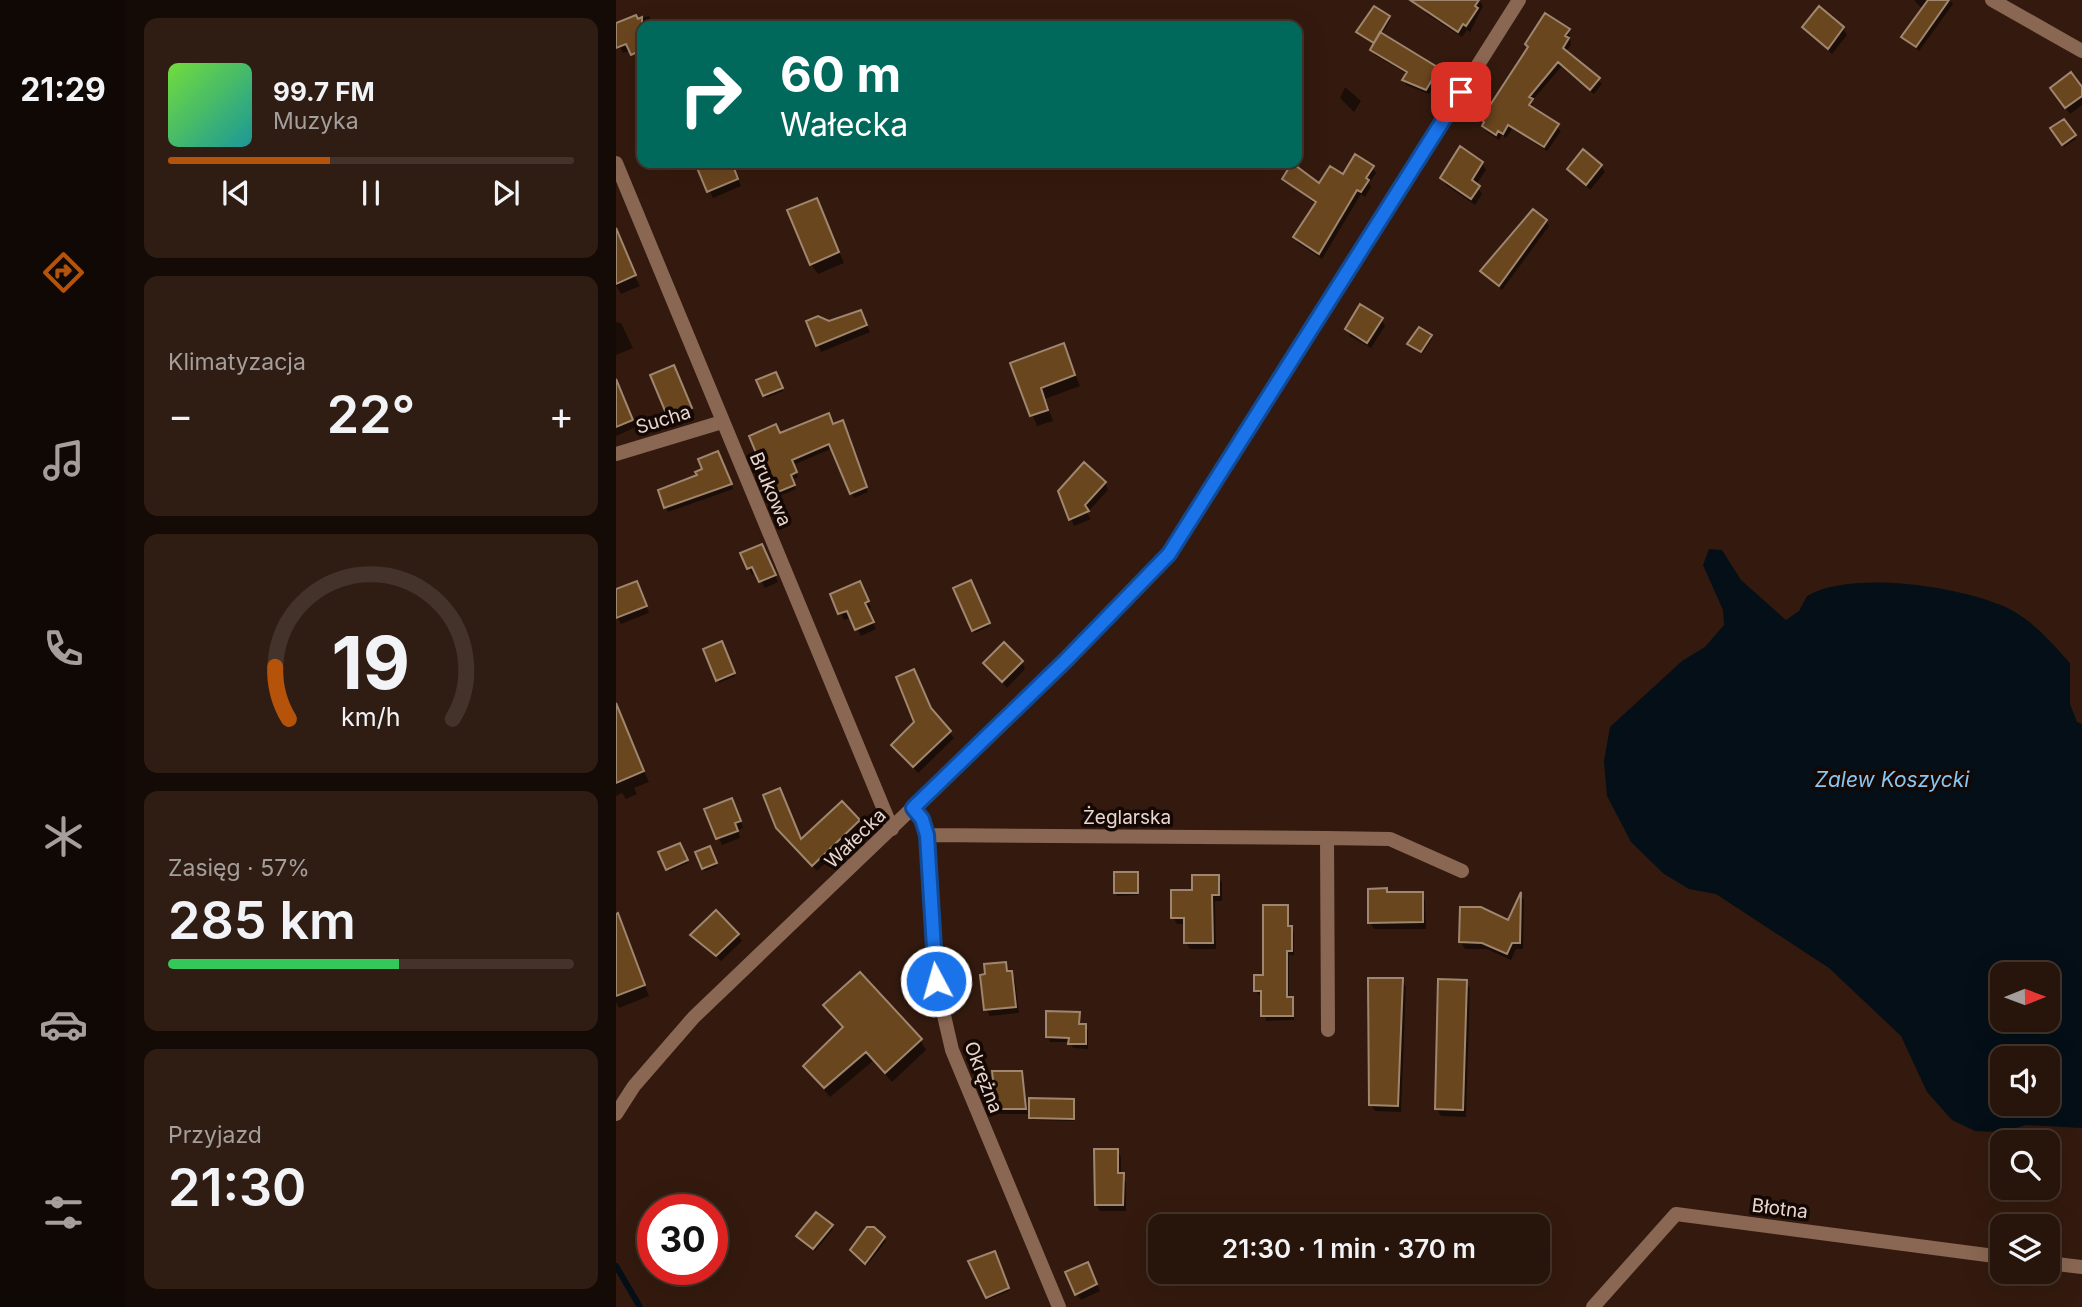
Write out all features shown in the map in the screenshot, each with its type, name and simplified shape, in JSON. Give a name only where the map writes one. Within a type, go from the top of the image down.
[{"type":"street","name":"Wałecka","points":[[616,1114],[634,1086],[694,1017],[1066,660],[1169,554],[1519,0]]},
{"type":"street","points":[[1992,0],[2082,51]]},
{"type":"street","name":"Brukowa","points":[[616,163],[891,829]]},
{"type":"street","name":"Sucha","points":[[616,454],[722,422]]},
{"type":"street","name":"Okrężna","points":[[913,808],[922,819],[927,835],[936,981],[951,1050],[1059,1307]]},
{"type":"street","name":"Żeglarska","points":[[927,835],[1390,839],[1462,871]]},
{"type":"street","points":[[1327,838],[1328,1030]]},
{"type":"street","name":"Błotna","points":[[1593,1307],[1676,1214],[1990,1255]]},
{"type":"street","points":[[2060,1264],[2082,1267]]},
{"type":"water","name":"Zalew Koszycki","points":[[1709,549],[1722,550],[1741,580],[1786,620],[1799,611],[1807,596],[1826,588],[1875,582],[1931,587],[1981,598],[2011,610],[2039,630],[2070,663],[2070,704],[2077,722],[2082,724],[2082,1128],[2026,1125],[2008,1130],[1975,1131],[1952,1120],[1927,1092],[1901,1036],[1829,968],[1716,894],[1689,889],[1664,874],[1631,842],[1607,796],[1604,761],[1610,727],[1682,661],[1705,647],[1724,625],[1723,610],[1703,565]]},
{"type":"building","points":[[1410,0],[1479,0],[1475,6],[1478,8],[1466,26],[1463,24],[1458,32]]},
{"type":"building","points":[[1928,0],[1949,0],[1916,47],[1901,37]]},
{"type":"building","points":[[1374,6],[1390,16],[1374,43],[1356,32]]},
{"type":"building","points":[[1819,6],[1844,27],[1828,49],[1802,27]]},
{"type":"building","points":[[1545,13],[1570,29],[1565,36],[1569,38],[1563,48],[1600,78],[1590,90],[1558,62],[1529,97],[1533,99],[1529,105],[1559,124],[1544,147],[1508,125],[1503,134],[1498,131],[1496,135],[1482,126],[1484,122],[1481,119],[1528,47],[1525,44]]},
{"type":"building","points":[[636,15],[638,19],[642,17],[642,21],[637,21],[637,52],[631,55],[626,44],[616,48],[616,23]]},
{"type":"building","points":[[1380,32],[1439,68],[1426,90],[1402,80],[1407,72],[1370,50]]},
{"type":"building","points":[[2071,72],[2082,87],[2082,96],[2065,108],[2050,88]]},
{"type":"building","points":[[2064,119],[2076,135],[2062,145],[2050,128]]},
{"type":"building","points":[[1460,146],[1483,162],[1472,180],[1480,186],[1471,199],[1440,178]]},
{"type":"building","points":[[1583,149],[1602,165],[1586,185],[1567,169]]},
{"type":"building","points":[[1355,154],[1374,166],[1366,178],[1369,180],[1361,192],[1357,190],[1319,254],[1293,237],[1316,202],[1282,179],[1289,168],[1299,168],[1319,183],[1330,166],[1343,174]]},
{"type":"building","points":[[697,168],[734,168],[738,179],[707,192]]},
{"type":"building","points":[[817,198],[839,252],[810,265],[787,210]]},
{"type":"building","points":[[1533,209],[1547,220],[1499,286],[1480,271]]},
{"type":"building","points":[[616,228],[636,275],[616,284]]},
{"type":"building","points":[[1360,304],[1383,318],[1367,343],[1345,329]]},
{"type":"building","points":[[861,310],[867,325],[816,346],[806,321],[818,316],[829,321]]},
{"type":"building","points":[[1419,327],[1432,335],[1421,352],[1407,344]]},
{"type":"building","points":[[1064,343],[1075,375],[1041,388],[1048,410],[1030,416],[1010,363]]},
{"type":"building","points":[[674,365],[692,408],[668,418],[650,375]]},
{"type":"building","points":[[776,372],[783,388],[763,396],[756,380]]},
{"type":"building","points":[[616,379],[633,420],[616,427]]},
{"type":"building","points":[[829,413],[833,424],[843,420],[867,487],[850,494],[829,444],[792,460],[797,472],[791,475],[795,485],[773,494],[749,436],[776,424],[780,433]]},
{"type":"building","points":[[718,451],[732,484],[664,508],[658,490],[697,475],[695,472],[702,469],[698,459]]},
{"type":"building","points":[[1084,462],[1106,482],[1085,505],[1089,511],[1069,520],[1058,491]]},
{"type":"building","points":[[762,544],[776,575],[759,582],[752,567],[747,569],[740,553]]},
{"type":"building","points":[[971,580],[990,623],[972,631],[953,588]]},
{"type":"building","points":[[637,581],[647,606],[616,618],[616,589]]},
{"type":"building","points":[[860,581],[869,601],[865,603],[874,622],[855,630],[847,611],[838,614],[830,594]]},
{"type":"building","points":[[722,641],[735,673],[716,681],[703,649]]},
{"type":"building","points":[[1004,642],[1023,661],[1002,682],[983,663]]},
{"type":"building","points":[[914,669],[931,708],[951,731],[913,767],[891,745],[914,722],[896,677]]},
{"type":"building","points":[[616,703],[644,771],[616,783]]},
{"type":"building","points":[[780,788],[801,839],[842,801],[860,820],[812,866],[776,828],[763,795]]},
{"type":"building","points":[[732,798],[741,821],[735,823],[738,831],[716,839],[704,809]]},
{"type":"building","points":[[680,843],[688,860],[666,870],[658,852]]},
{"type":"building","points":[[710,846],[717,863],[702,869],[695,852]]},
{"type":"building","points":[[1114,872],[1138,872],[1138,893],[1114,893]]},
{"type":"building","points":[[1192,875],[1219,875],[1219,895],[1212,895],[1213,943],[1184,943],[1184,918],[1171,918],[1171,890],[1192,890]]},
{"type":"building","points":[[1387,888],[1387,892],[1423,892],[1423,922],[1368,923],[1368,889]]},
{"type":"building","points":[[1521,892],[1520,943],[1512,943],[1507,954],[1482,943],[1459,942],[1460,907],[1481,907],[1508,920]]},
{"type":"building","points":[[1263,905],[1288,905],[1288,926],[1292,926],[1292,951],[1287,951],[1287,997],[1293,997],[1293,1016],[1261,1016],[1261,991],[1254,991],[1254,975],[1263,975]]},
{"type":"building","points":[[716,910],[739,934],[716,956],[690,935]]},
{"type":"building","points":[[618,913],[645,985],[616,996],[616,914]]},
{"type":"building","points":[[1006,962],[1007,971],[1012,971],[1016,1007],[984,1010],[980,975],[985,974],[984,964]]},
{"type":"building","points":[[860,972],[922,1039],[885,1073],[866,1052],[824,1088],[803,1066],[843,1027],[823,1005]]},
{"type":"building","points":[[1368,978],[1403,978],[1398,1106],[1369,1105]]},
{"type":"building","points":[[1438,979],[1467,980],[1463,1110],[1435,1109]]},
{"type":"building","points":[[1046,1011],[1080,1012],[1079,1024],[1086,1024],[1086,1044],[1068,1044],[1069,1038],[1046,1037]]},
{"type":"building","points":[[992,1071],[1022,1071],[1026,1109],[996,1109]]},
{"type":"building","points":[[1029,1098],[1074,1099],[1074,1119],[1029,1118]]},
{"type":"building","points":[[1094,1149],[1118,1149],[1118,1173],[1124,1173],[1123,1205],[1095,1205]]},
{"type":"building","points":[[816,1212],[833,1225],[813,1249],[796,1236]]},
{"type":"building","points":[[867,1227],[874,1227],[885,1237],[865,1264],[850,1250]]},
{"type":"building","points":[[995,1251],[1009,1288],[986,1298],[968,1261]]},
{"type":"building","points":[[1088,1262],[1097,1284],[1075,1295],[1065,1272]]},
{"type":"waterway","points":[[616,1266],[640,1307]]},
{"type":"route","points":[[936,981],[927,835],[922,819],[913,808],[1066,660],[1169,554],[1461,92]]}]
